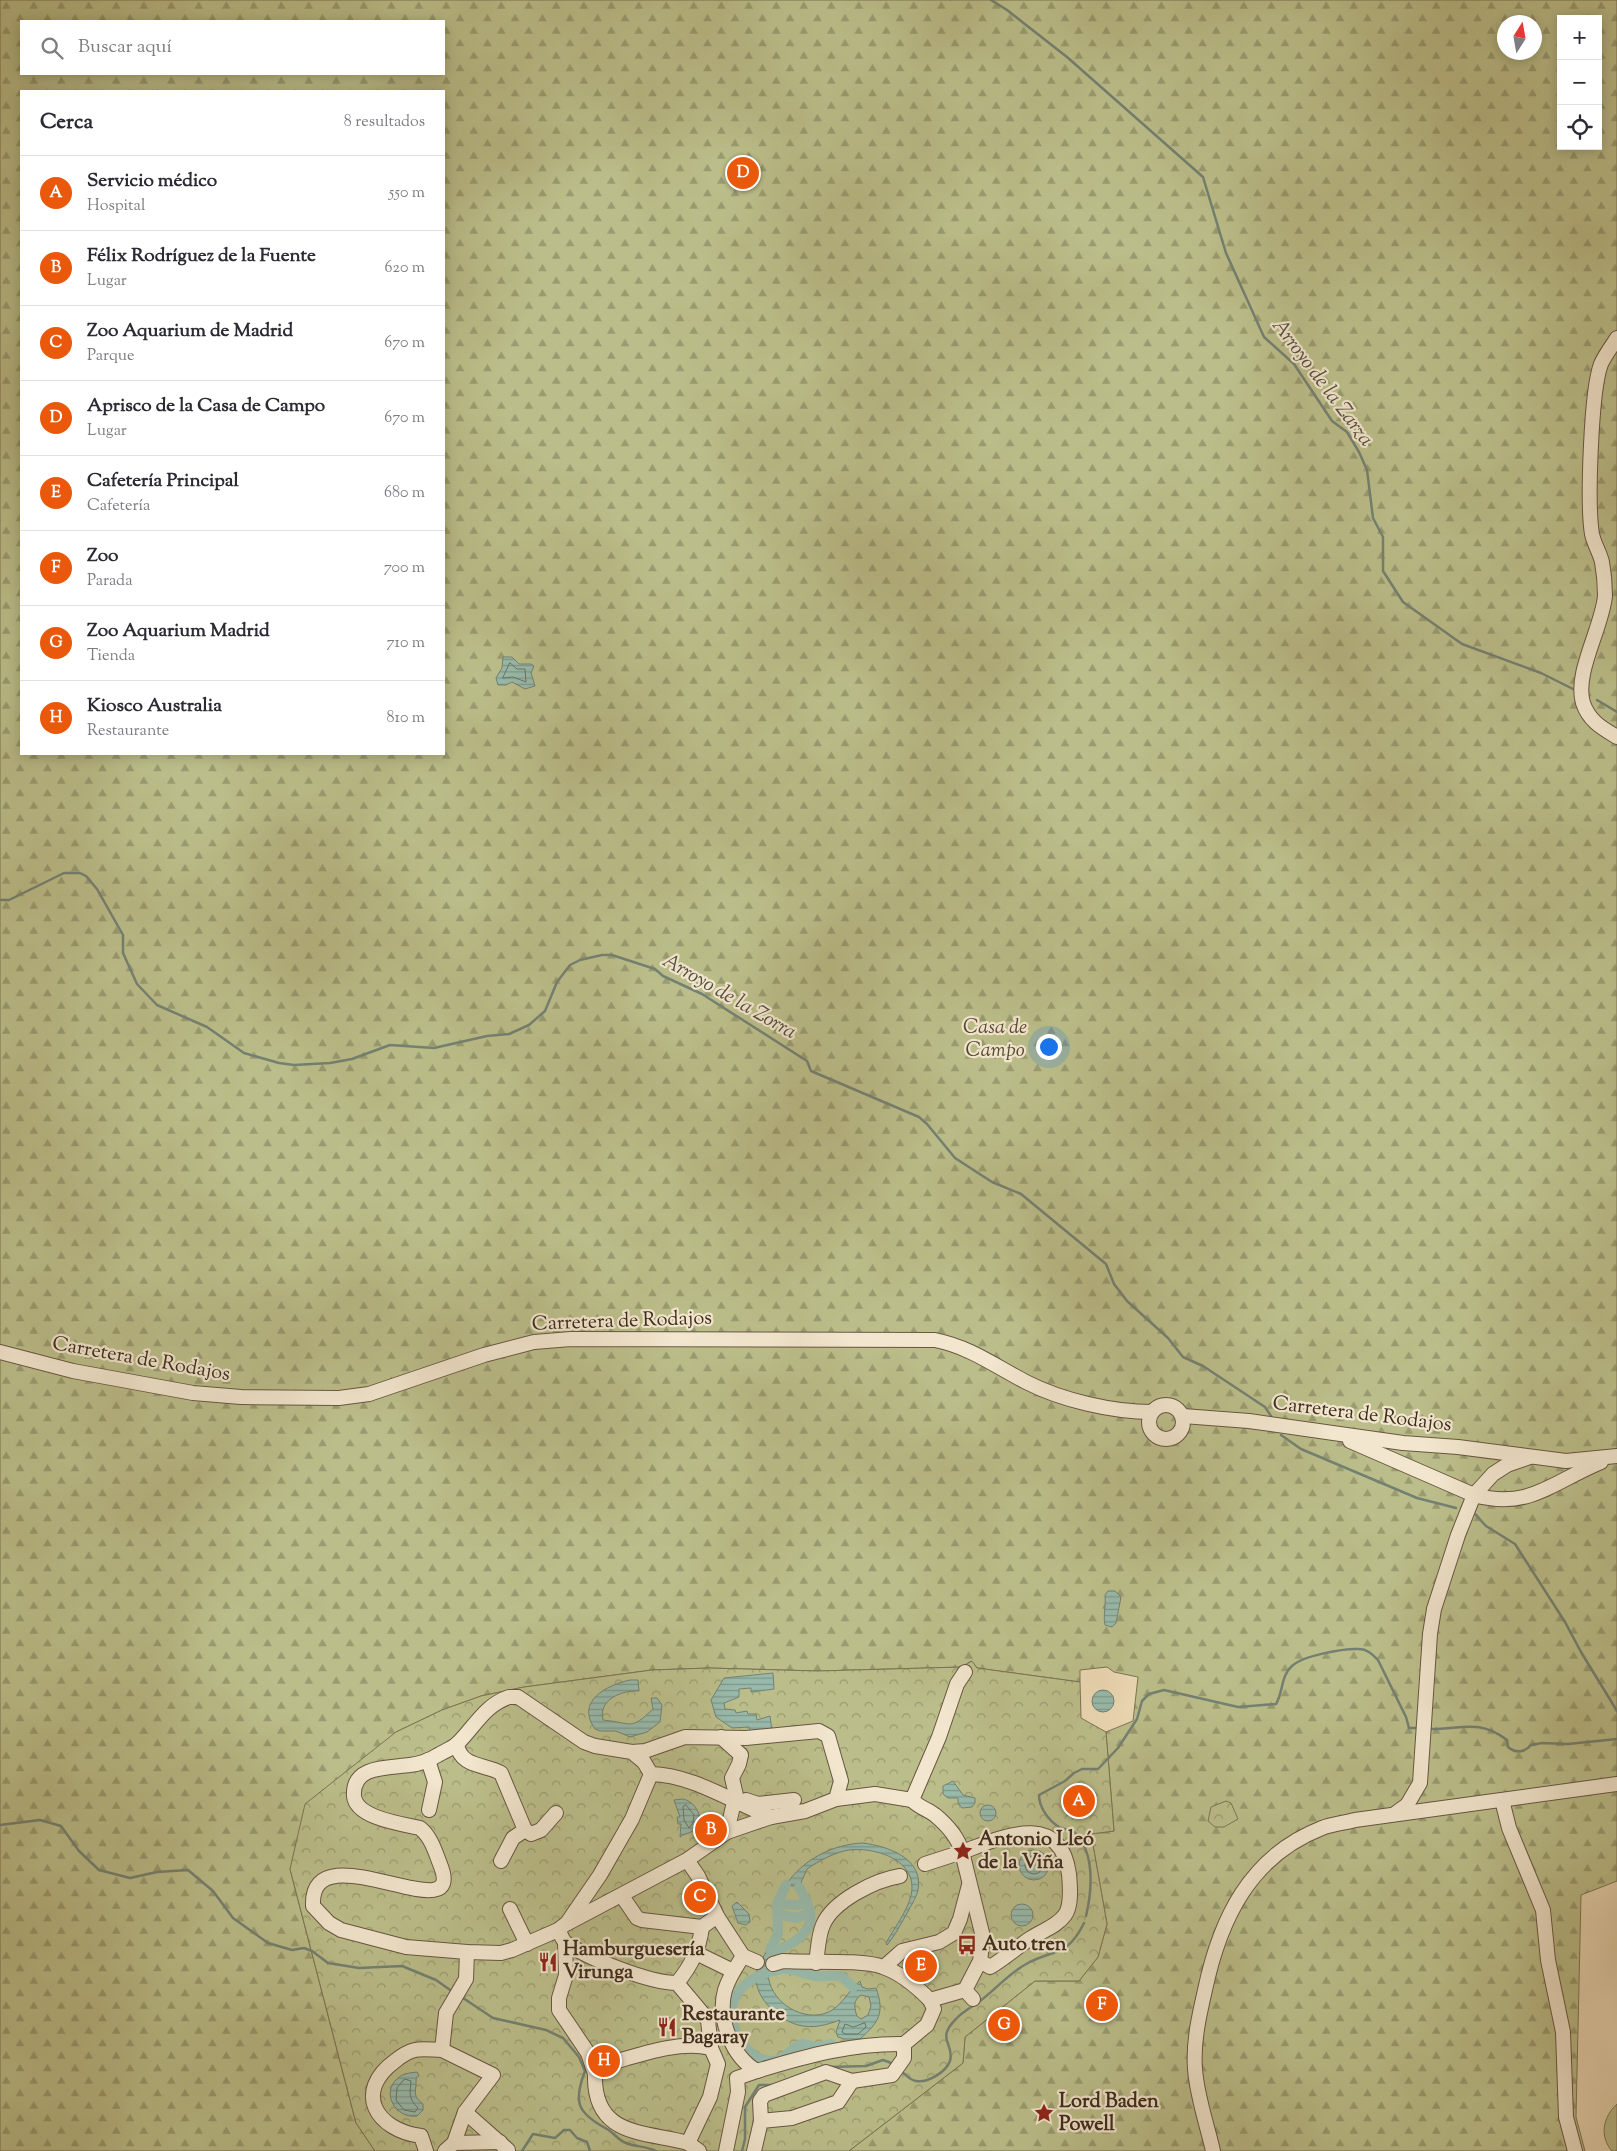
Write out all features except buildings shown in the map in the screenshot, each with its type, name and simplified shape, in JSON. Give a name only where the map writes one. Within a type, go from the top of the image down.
[{"type":"street","points":[[1617,338],[1601,364],[1596,387],[1590,510],[1592,535],[1602,562],[1605,595],[1600,619],[1584,671],[1582,694],[1583,704],[1593,722],[1617,737]]},
{"type":"street","name":"Carretera de Rodajos","points":[[0,1352],[73,1371],[193,1393],[241,1397],[339,1398],[368,1394],[484,1355],[534,1342],[581,1339],[935,1340],[972,1351],[1026,1382],[1056,1396],[1092,1404],[1152,1412]]},
{"type":"street","points":[[1166,1405],[1177,1409],[1183,1416],[1184,1424],[1179,1435],[1164,1440],[1153,1434],[1150,1429],[1152,1412],[1166,1405]]},
{"type":"street","name":"Carretera de Rodajos","points":[[1183,1416],[1249,1421],[1403,1443],[1458,1447],[1566,1461],[1617,1456]]},
{"type":"street","points":[[1331,1433],[1474,1495],[1495,1500],[1514,1500],[1540,1493],[1572,1474],[1617,1456]]},
{"type":"street","points":[[1422,1809],[1417,1805],[1430,1634],[1434,1609],[1458,1535],[1474,1495],[1492,1474],[1507,1465],[1535,1456]]},
{"type":"street","points":[[912,1800],[939,1737],[958,1684],[965,1672]]},
{"type":"street","points":[[427,1821],[420,1828],[369,1814],[359,1808],[355,1800],[354,1790],[356,1782],[369,1771],[411,1765],[428,1760],[457,1744],[487,1709],[498,1701],[518,1697],[584,1742],[595,1746],[632,1752],[645,1751],[685,1737],[746,1738],[819,1731],[828,1736],[841,1781],[836,1799]]},
{"type":"street","points":[[721,1737],[741,1756],[732,1778],[737,1801],[727,1832]]},
{"type":"street","points":[[457,1744],[461,1756],[466,1760],[501,1773],[525,1830],[531,1834],[541,1830],[556,1813]]},
{"type":"street","points":[[632,1752],[644,1762],[651,1774]]},
{"type":"street","points":[[428,1760],[434,1782],[427,1821],[444,1872],[444,1880],[439,1887],[429,1892],[412,1890],[361,1875],[340,1876],[318,1884],[312,1894],[313,1906],[329,1924],[341,1930],[406,1947],[501,1953],[563,1932],[622,1896],[687,1860],[727,1832],[771,1817],[805,1811],[836,1799],[875,1794],[912,1800],[921,1809],[933,1813],[959,1840],[983,1937],[980,1961],[969,1994],[930,2000]]},
{"type":"street","points":[[651,1774],[668,1775],[700,1786],[771,1817]]},
{"type":"street","points":[[595,2074],[588,2053],[559,2010],[559,1998],[566,1976],[563,1932],[600,1875],[632,1819],[651,1774]]},
{"type":"street","points":[[841,1781],[858,1795]]},
{"type":"street","points":[[1213,2151],[1195,2071],[1198,2021],[1210,1967],[1233,1906],[1241,1891],[1272,1858],[1323,1828],[1395,1813],[1617,1784]]},
{"type":"street","points":[[1419,1787],[1430,1804],[1444,1807]]},
{"type":"street","points":[[1395,1813],[1406,1805],[1419,1787]]},
{"type":"street","points":[[737,1801],[758,1804],[794,1800]]},
{"type":"street","points":[[1502,1800],[1509,1828],[1543,1910],[1548,1960],[1563,2032],[1566,2118],[1575,2151]]},
{"type":"street","points":[[501,1861],[513,1838],[525,1830]]},
{"type":"street","points":[[924,1864],[1003,1836],[1022,1832],[1040,1834],[1053,1842],[1063,1854],[1067,1864],[1070,1896],[1067,1913],[1057,1924],[1031,1938],[990,1967],[980,1961]]},
{"type":"street","points":[[687,1860],[698,1876],[717,1916],[743,1956],[757,1962]]},
{"type":"street","points":[[816,1963],[822,1926],[830,1912],[883,1879],[900,1876]]},
{"type":"street","points":[[884,1967],[902,1951],[939,1942],[954,1933],[960,1920],[969,1885]]},
{"type":"street","points":[[622,1896],[640,1919],[702,1927]]},
{"type":"street","points":[[510,1909],[527,1944]]},
{"type":"street","points":[[677,1983],[690,1967],[702,1927],[717,1916]]},
{"type":"street","points":[[563,1932],[647,1978],[663,1983],[677,1983]]},
{"type":"street","points":[[442,2050],[446,2013],[466,1979],[467,1952]]},
{"type":"street","points":[[696,1952],[734,1972]]},
{"type":"street","points":[[743,1956],[725,1991],[723,2004],[725,2019],[737,2054],[746,2065],[757,2071]]},
{"type":"street","points":[[737,2078],[817,2053],[860,2046],[904,2044],[927,2025],[934,2009],[930,2000],[913,1983],[884,1967],[861,1964],[783,1961],[773,1964]]},
{"type":"street","points":[[677,1983],[708,2020],[711,2048],[718,2064],[737,2078],[738,2092],[726,2151]]},
{"type":"street","points":[[754,2151],[761,2121],[760,2101],[764,2095],[826,2072],[852,2081],[892,2075],[904,2058],[904,2044]]},
{"type":"street","points":[[711,2048],[692,2045],[676,2046],[607,2064],[598,2068],[595,2074],[594,2088],[609,2119],[626,2130],[694,2147],[718,2064]]},
{"type":"street","points":[[426,2151],[421,2136],[401,2132],[383,2120],[375,2106],[374,2089],[378,2078],[385,2068],[405,2054],[416,2050],[442,2050],[493,2075],[465,2112],[450,2147],[504,2146]]},
{"type":"street","points":[[761,2121],[792,2118],[838,2102],[852,2081]]},
{"type":"street","points":[[465,2112],[504,2146]]},
{"type":"street","points":[[1205,2116],[1218,2151]]},
{"type":"green space","name":"Casa de Campo","points":[[0,0],[1617,0],[1617,1881],[1581,1895],[1576,2117],[1585,2151],[849,2151],[963,2063],[965,2037],[1035,1981],[1079,1981],[1098,1957],[1107,1924],[1091,1834],[1114,1831],[1106,1732],[1133,1721],[1138,1677],[1114,1672],[1107,1667],[1080,1670],[1080,1682],[977,1668],[971,1661],[962,1667],[818,1671],[709,1668],[652,1670],[524,1687],[481,1696],[442,1710],[396,1732],[290,1869],[356,2123],[375,2151],[0,2151]]},
{"type":"green space","points":[[972,1661],[977,1668],[1080,1682],[1081,1718],[1106,1732],[1114,1831],[1091,1834],[1107,1924],[1098,1957],[1079,1981],[1035,1981],[965,2037],[963,2063],[849,2151],[375,2151],[356,2123],[290,1869],[305,1804],[396,1732],[442,1710],[481,1696],[524,1687],[652,1670],[709,1668],[818,1671],[962,1667]]},
{"type":"green space","points":[[1226,1801],[1231,1803],[1238,1819],[1224,1827],[1215,1827],[1208,1821],[1211,1807]]},
{"type":"green space","points":[[1617,2104],[1617,2151],[1612,2151],[1605,2139],[1604,2127],[1608,2115]]},
{"type":"water","points":[[503,657],[512,657],[519,664],[531,664],[534,666],[531,673],[535,686],[525,689],[512,682],[506,685],[498,685],[496,678],[502,668]]},
{"type":"water","points":[[1108,1591],[1115,1591],[1121,1597],[1116,1623],[1112,1627],[1105,1625],[1104,1621],[1105,1595]]},
{"type":"water","points":[[773,1673],[774,1689],[751,1692],[751,1688],[739,1689],[739,1697],[724,1703],[725,1709],[735,1710],[736,1713],[747,1711],[748,1714],[756,1714],[757,1720],[770,1716],[772,1731],[750,1733],[749,1727],[732,1728],[716,1717],[711,1700],[724,1678]]},
{"type":"water","points":[[630,1680],[638,1680],[639,1691],[618,1694],[607,1702],[602,1713],[603,1720],[626,1724],[635,1723],[653,1709],[651,1698],[657,1698],[662,1705],[660,1722],[647,1732],[630,1737],[616,1731],[600,1731],[595,1729],[590,1719],[589,1710],[596,1696],[612,1686]]},
{"type":"water","points":[[1099,1690],[1107,1690],[1114,1697],[1114,1705],[1107,1712],[1099,1712],[1092,1705],[1092,1697]]},
{"type":"water","points":[[953,1781],[963,1795],[975,1798],[975,1803],[972,1807],[962,1808],[958,1803],[958,1798],[948,1798],[943,1794],[943,1786]]},
{"type":"water","points":[[683,1799],[692,1804],[698,1811],[699,1821],[698,1826],[694,1830],[680,1837],[681,1824],[678,1824],[677,1817],[680,1817],[674,1800]]},
{"type":"water","points":[[985,1805],[991,1805],[996,1810],[994,1819],[985,1821],[980,1816],[980,1810]]},
{"type":"water","points":[[863,1843],[883,1847],[902,1856],[910,1862],[918,1879],[918,1890],[914,1900],[887,1945],[886,1943],[906,1909],[912,1887],[906,1869],[890,1856],[869,1850],[844,1851],[827,1857],[807,1869],[799,1887],[786,1885],[801,1868],[819,1855],[841,1846]]},
{"type":"water","points":[[1034,1850],[1044,1855],[1049,1865],[1044,1875],[1034,1880],[1024,1875],[1019,1865],[1024,1855]]},
{"type":"water","points":[[737,1902],[749,1914],[750,1922],[746,1925],[738,1923],[732,1906]]},
{"type":"water","points":[[1022,1904],[1030,1907],[1033,1915],[1030,1923],[1022,1926],[1014,1923],[1011,1915],[1014,1907]]},
{"type":"water","points":[[770,1950],[774,1951],[768,1970],[770,1983],[774,1992],[786,2006],[804,2014],[814,2015],[829,2012],[839,2005],[860,1981],[862,1987],[868,1989],[876,1988],[880,2011],[876,2022],[860,2039],[844,2039],[838,2037],[836,2032],[840,2020],[825,2025],[809,2027],[798,2025],[779,2016],[764,2000],[756,1981],[757,1971],[764,1956]],"holes":[[[861,1995],[869,1997],[871,2006],[868,2015],[861,2019],[857,2016],[855,2002]]]},
{"type":"water","points":[[417,2072],[419,2076],[416,2078],[415,2092],[419,2101],[423,2104],[423,2110],[417,2116],[409,2116],[397,2109],[393,2104],[390,2091],[400,2076]]},
{"type":"waterway","name":"Arroyo de la Zarza","points":[[991,0],[1007,10],[1067,57],[1203,177],[1226,253],[1264,337],[1294,364],[1332,421],[1347,432],[1359,452],[1367,470],[1373,518],[1383,537],[1383,571],[1403,602],[1462,644],[1541,673],[1573,689]]},
{"type":"waterway","name":"Arroyo de la Zarza","points":[[1597,700],[1617,712]]},
{"type":"waterway","name":"Arroyo de la Zorra","points":[[0,900],[9,900],[64,873],[80,873],[86,876],[97,889],[123,935],[123,953],[137,984],[157,1005],[207,1027],[244,1053],[279,1063],[294,1065],[330,1063],[352,1059],[390,1045],[434,1048],[487,1036],[509,1034],[529,1025],[545,1011],[557,982],[570,965],[580,960],[602,955],[612,955],[655,969],[663,976],[702,994],[807,1061],[811,1071],[919,1117],[955,1158],[992,1182],[1021,1194],[1106,1264],[1114,1284],[1127,1301],[1168,1338],[1183,1357],[1203,1366],[1265,1407],[1271,1416]]},
{"type":"waterway","name":"Arroyo de la Zorra","points":[[1281,1435],[1301,1449],[1417,1498],[1456,1508]]},
{"type":"waterway","name":"Arroyo de la Zorra","points":[[1475,1514],[1486,1526],[1515,1544],[1565,1622],[1617,1711]]},
{"type":"waterway","points":[[1086,1916],[1090,1895],[1089,1862],[1086,1852],[1082,1842],[1074,1832],[1059,1827],[1048,1817],[1042,1809],[1039,1795],[1082,1769],[1098,1769],[1118,1748],[1137,1719],[1142,1701],[1149,1694],[1164,1690],[1238,1707],[1276,1704],[1286,1674],[1297,1662],[1324,1653],[1362,1649],[1378,1660],[1406,1717],[1409,1728],[1420,1728]]},
{"type":"waterway","points":[[1428,1729],[1469,1727],[1487,1729],[1507,1740],[1508,1747],[1517,1751],[1523,1751],[1531,1745],[1542,1743],[1568,1744],[1617,1739]]},
{"type":"waterway","points":[[0,1825],[40,1820],[61,1826],[79,1851],[99,1870],[130,1878],[157,1872],[188,1870],[213,1891],[233,1918],[268,1943],[292,1950],[304,1948],[312,1951],[328,1963],[359,1968],[402,1966],[436,1980],[453,1992]]},
{"type":"waterway","points":[[770,1950],[778,1934],[777,1904],[786,1885]]},
{"type":"waterway","points":[[774,1951],[796,1940],[807,1929],[810,1922],[808,1905],[799,1887]]},
{"type":"waterway","points":[[777,1904],[798,1905],[806,1902]]},
{"type":"waterway","points":[[778,1914],[796,1918],[810,1913]]},
{"type":"waterway","points":[[901,2071],[916,2081],[926,2080],[941,2073],[948,2065],[951,2055],[946,2037],[947,2032],[958,2016],[980,2001],[1021,1967],[1066,1946],[1078,1934],[1084,1923]]},
{"type":"waterway","points":[[831,2044],[816,2047],[802,2044],[775,2061],[760,2058],[751,2053],[744,2045],[734,2026],[732,2015],[736,1996],[744,1986],[755,1978],[781,1969],[793,1970],[814,1976],[841,1976],[853,1987]]},
{"type":"waterway","points":[[460,1996],[493,2018],[546,2030],[563,2038],[579,2057],[585,2071],[579,2091],[580,2106],[584,2112],[589,2118],[623,2142],[656,2151]]},
{"type":"waterway","points":[[829,2067],[866,2066],[883,2060],[894,2064]]},
{"type":"waterway","points":[[742,2151],[745,2139],[745,2107],[759,2085],[772,2085]]},
{"type":"waterway","points":[[522,2151],[533,2134],[555,2138],[564,2130],[570,2130],[577,2138],[587,2142],[590,2151]]},
{"type":"place","name":"Aprisco de la Casa de Campo","points":[[743,173]]},
{"type":"place","name":"Servicio médico","points":[[1079,1801]]},
{"type":"place","name":"Félix Rodríguez de la Fuente","points":[[711,1830]]},
{"type":"place","name":"Antonio Lleó de la Viña","points":[[963,1851]]},
{"type":"place","name":"Zoo Aquarium de Madrid","points":[[700,1897]]},
{"type":"place","name":"Auto tren","points":[[967,1945]]},
{"type":"place","name":"Hamburguesería Virunga","points":[[548,1962]]},
{"type":"place","name":"Cafetería Principal","points":[[921,1966]]},
{"type":"place","name":"Zoo","points":[[1102,2005]]},
{"type":"place","name":"Zoo Aquarium Madrid","points":[[1004,2025]]},
{"type":"place","name":"Restaurante Bagaray","points":[[667,2027]]},
{"type":"place","name":"Kiosco Australia","points":[[604,2061]]},
{"type":"place","name":"Lord Baden Powell","points":[[1044,2113]]}]
